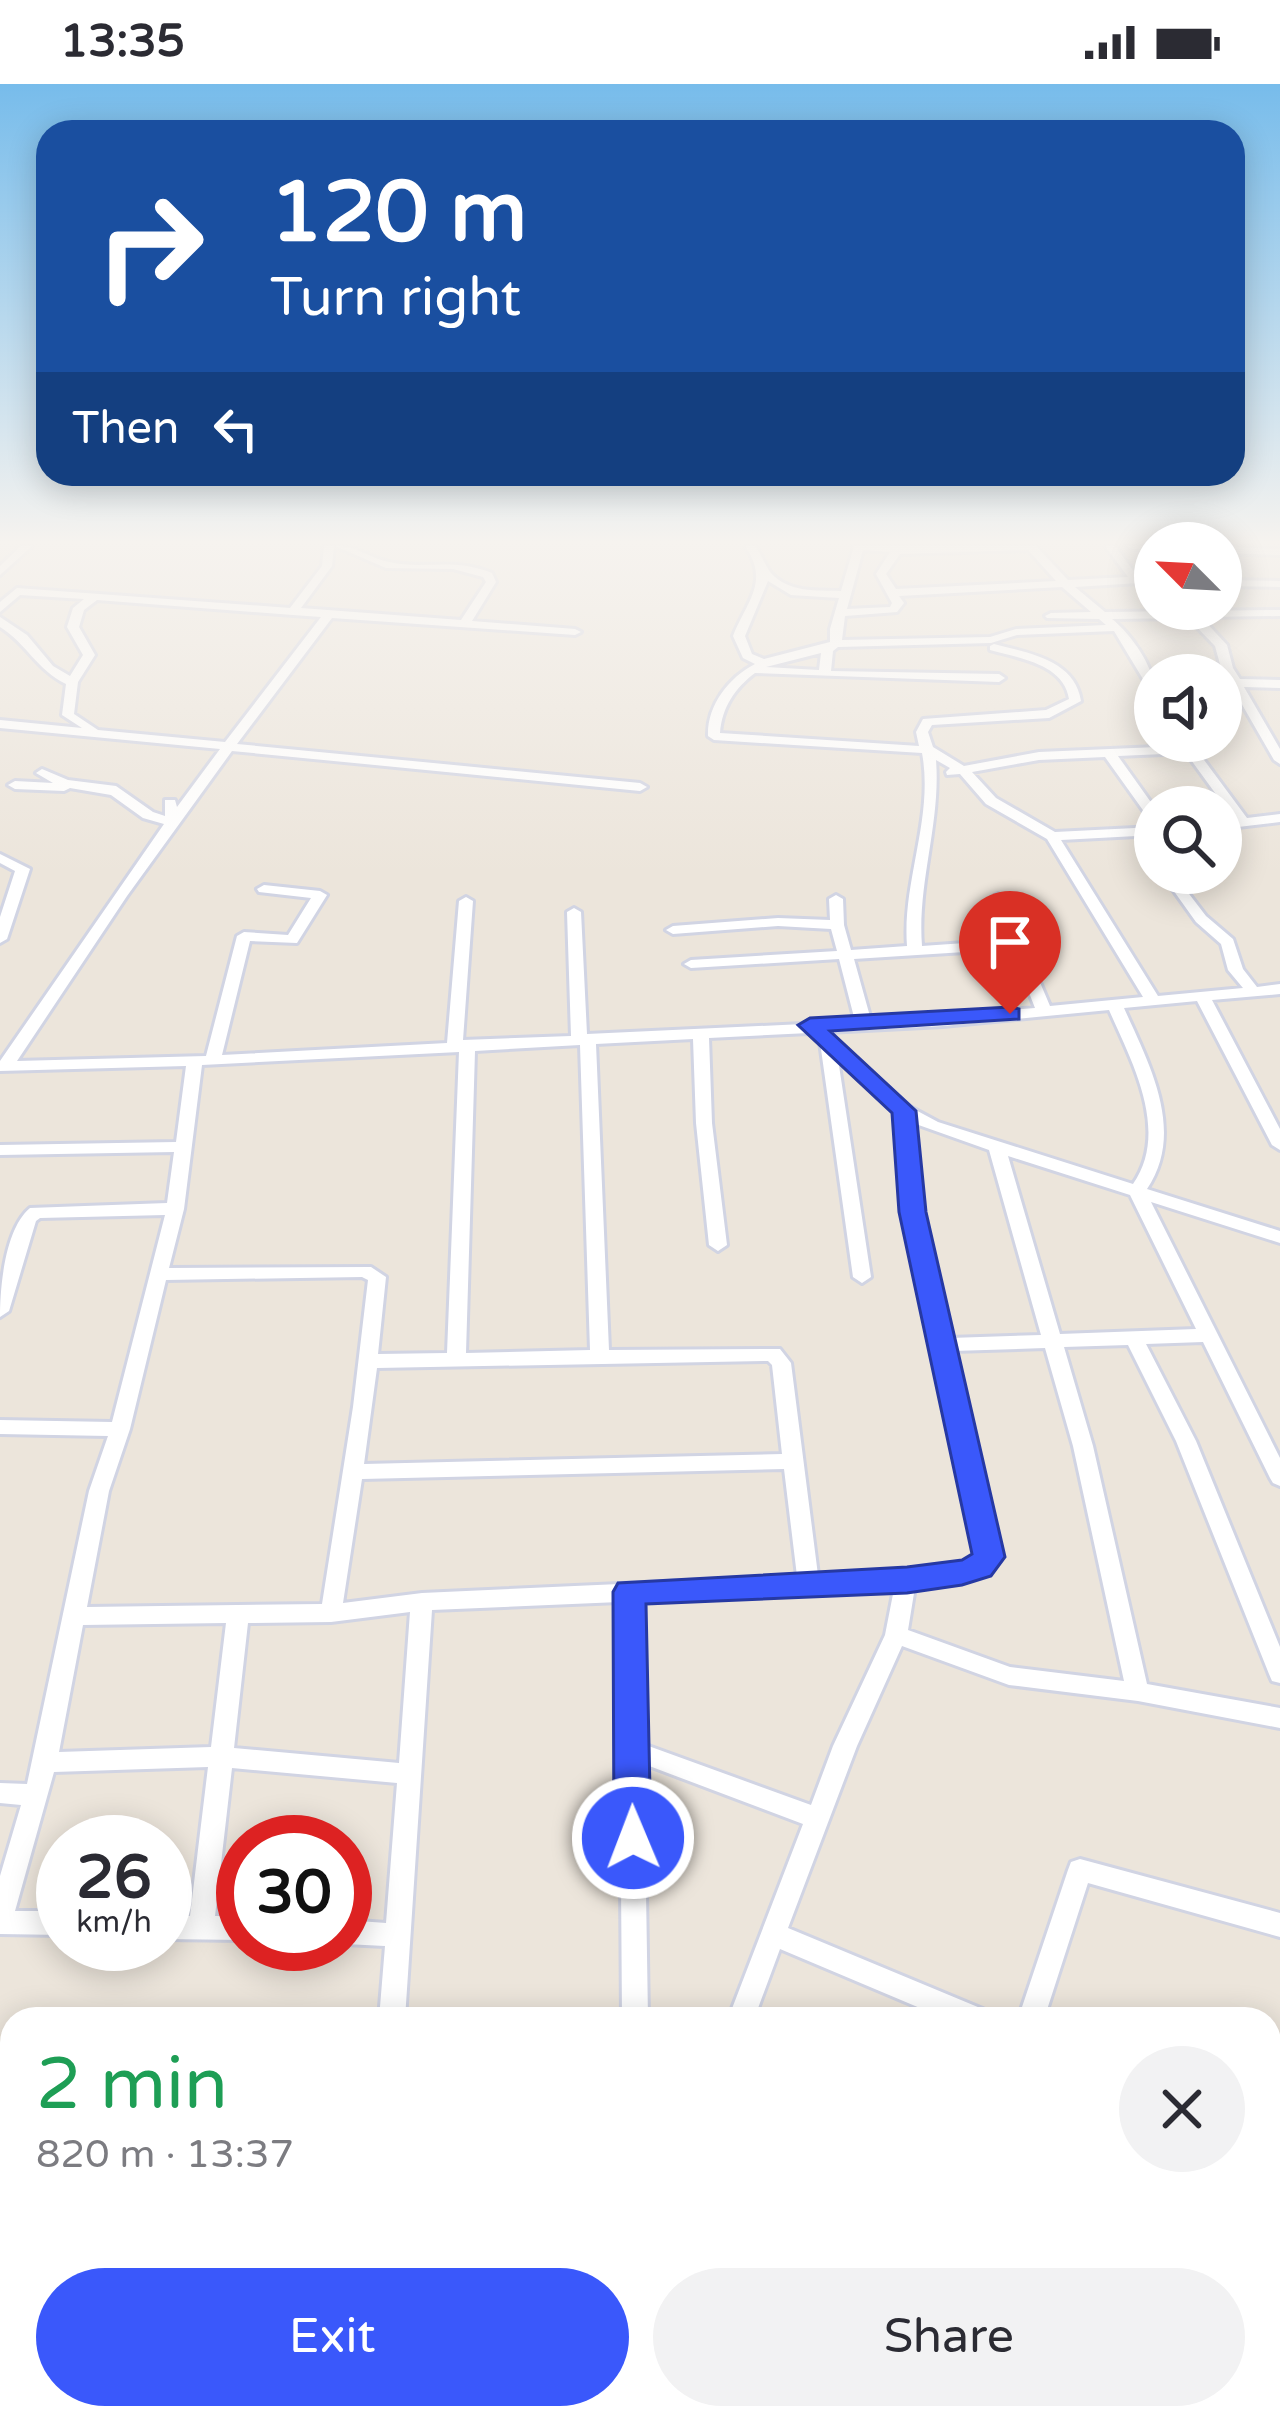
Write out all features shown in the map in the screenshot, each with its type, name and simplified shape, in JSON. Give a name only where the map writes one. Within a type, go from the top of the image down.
[{"type":"street","points":[[36,655],[46,669],[72,682]]},
{"type":"street","points":[[88,655],[72,682],[68,715],[82,727],[120,735]]},
{"type":"street","points":[[3,1066],[67,968],[298,655]]},
{"type":"street","points":[[747,655],[756,666],[824,674],[999,677]]},
{"type":"street","points":[[796,655],[756,666],[728,686],[712,728],[717,738],[928,750],[964,771],[986,798],[1052,836],[1153,1001]]},
{"type":"street","points":[[824,674],[829,655]]},
{"type":"street","points":[[995,655],[1002,705]]},
{"type":"street","points":[[914,950],[909,919],[932,802],[922,732],[927,722],[1002,705],[1049,713],[1075,701],[1072,680],[1021,655]]},
{"type":"street","points":[[1242,683],[1280,685]]},
{"type":"street","points":[[1242,695],[1280,760]]},
{"type":"street","points":[[0,724],[640,787]]},
{"type":"street","points":[[929,773],[964,771],[1015,758],[1134,750]]},
{"type":"street","points":[[1108,752],[1134,788]]},
{"type":"street","points":[[1199,762],[1244,823],[1280,818]]},
{"type":"street","points":[[42,772],[87,788]]},
{"type":"street","points":[[15,785],[113,790],[148,814],[172,822]]},
{"type":"street","points":[[170,803],[172,822]]},
{"type":"street","points":[[1052,836],[1134,832]]},
{"type":"street","points":[[0,858],[23,869],[0,939]]},
{"type":"street","points":[[36,1922],[0,1920],[45,1762],[99,1491],[120,1429],[175,1209],[204,1060],[244,936],[292,940],[320,895],[264,889]]},
{"type":"street","points":[[1182,894],[1201,920],[1228,941],[1236,970],[1253,992]]},
{"type":"street","points":[[998,898],[1044,1010]]},
{"type":"street","points":[[836,899],[837,925],[864,1024]]},
{"type":"street","points":[[456,1359],[466,901]]},
{"type":"street","points":[[574,912],[600,1356]]},
{"type":"street","points":[[673,930],[778,922],[837,925]]},
{"type":"street","points":[[691,964],[1020,944]]},
{"type":"street","points":[[3,1066],[204,1060],[864,1024],[1280,989]]},
{"type":"street","points":[[1202,996],[1280,1145]]},
{"type":"street","points":[[1115,1005],[1160,1137],[1153,1175],[1137,1191]]},
{"type":"street","points":[[810,1025],[904,1111],[932,1126],[1280,1237]]},
{"type":"street","points":[[701,1031],[704,1123],[718,1245]]},
{"type":"street","points":[[827,1038],[862,1277]]},
{"type":"street","points":[[73,1616],[331,1613],[422,1602],[907,1580],[980,1567],[989,1557],[913,1212],[904,1111]]},
{"type":"street","points":[[0,1150],[184,1147]]},
{"type":"street","points":[[997,1148],[1083,1445],[1138,1693]]},
{"type":"street","points":[[1137,1191],[1207,1335],[1273,1450],[1280,1478]]},
{"type":"street","points":[[0,1311],[28,1219],[36,1212],[175,1209]]},
{"type":"street","points":[[158,1274],[365,1271],[377,1277],[331,1613]]},
{"type":"street","points":[[940,1345],[1207,1335]]},
{"type":"street","points":[[1134,1338],[1186,1442],[1280,1674]]},
{"type":"street","points":[[366,1361],[773,1354],[781,1363],[808,1582]]},
{"type":"street","points":[[0,1427],[120,1429]]},
{"type":"street","points":[[353,1472],[792,1461]]},
{"type":"street","points":[[746,2007],[817,1818],[896,1635],[907,1580]]},
{"type":"street","points":[[630,1592],[635,2007]]},
{"type":"street","points":[[393,2007],[422,1602]]},
{"type":"street","points":[[201,1928],[238,1616]]},
{"type":"street","points":[[896,1635],[1009,1676],[1280,1718]]},
{"type":"street","points":[[631,1749],[817,1818]]},
{"type":"street","points":[[45,1762],[218,1757],[408,1774]]},
{"type":"street","points":[[0,1793],[35,1796]]},
{"type":"street","points":[[1035,2007],[1080,1870],[1280,1925]]},
{"type":"street","points":[[192,1928],[216,1928]]},
{"type":"street","points":[[372,1934],[397,1935]]},
{"type":"street","points":[[776,1935],[947,2007]]},
{"type":"route","points":[[633,1838],[630,1592],[907,1580],[962,1573],[980,1567],[989,1557],[913,1212],[904,1111],[810,1025],[912,1023],[1010,1014]]}]
